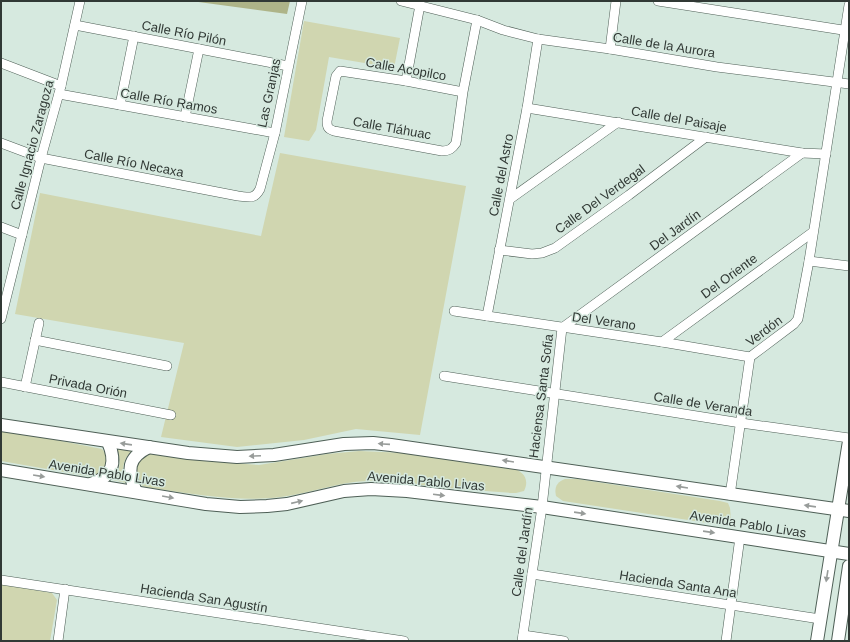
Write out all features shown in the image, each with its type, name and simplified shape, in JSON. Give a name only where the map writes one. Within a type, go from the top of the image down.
[{"type":"main road","name":"Avenida Pablo Livas","points":[[1,425],[108,442],[204,455],[237,457],[274,455],[344,444],[373,443],[423,448],[843,511]]},
{"type":"main road","points":[[817,641],[831,551],[843,511],[849,440]]},
{"type":"main road","points":[[91,484],[104,478],[111,470],[113,458],[108,442]]},
{"type":"main road","points":[[136,492],[130,474],[131,463],[136,455],[149,447]]},
{"type":"main road","name":"Avenida Pablo Livas","points":[[1,470],[206,504],[240,507],[287,504],[344,491],[388,489],[542,507],[849,554]]},
{"type":"main road","points":[[838,641],[845,623],[849,566]]},
{"type":"street","name":"Calle Ignacio Zaragoza","points":[[1,319],[2,309],[60,90],[80,1]]},
{"type":"street","name":"Las Granjas","points":[[260,189],[274,133],[302,1]]},
{"type":"street","name":"Calle de la Aurora","points":[[401,1],[476,20],[503,30],[538,39],[610,49],[717,67],[849,84]]},
{"type":"street","points":[[610,49],[616,1]]},
{"type":"street","points":[[658,1],[847,31]]},
{"type":"street","points":[[406,81],[420,5]]},
{"type":"street","name":"Verdón","points":[[730,495],[750,357],[794,324],[798,319],[809,261],[836,82],[847,31],[849,5]]},
{"type":"street","points":[[463,92],[476,20]]},
{"type":"street","name":"Calle Río Pilón","points":[[75,25],[288,66]]},
{"type":"street","points":[[120,106],[134,36]]},
{"type":"street","name":"Calle del Astro","points":[[487,316],[527,108],[538,39]]},
{"type":"street","points":[[184,117],[199,49]]},
{"type":"street","name":"Calle Río Ramos","points":[[1,63],[60,90],[120,106],[274,133]]},
{"type":"street","name":"Calle Acopilco","points":[[327,121],[336,76],[340,71],[406,81],[463,92]]},
{"type":"street","name":"Calle Tláhuac","points":[[327,121],[327,126],[329,129],[334,131],[449,151],[456,143],[463,92]]},
{"type":"street","name":"Calle del Paisaje","points":[[527,108],[802,153],[826,154]]},
{"type":"street","points":[[510,199],[618,122]]},
{"type":"street","name":"Calle Del Verdegal","points":[[499,250],[542,254],[555,248],[706,137]]},
{"type":"street","name":"Calle Río Necaxa","points":[[1,143],[41,158],[238,196],[251,198],[257,195],[260,189]]},
{"type":"street","name":"Del Jardín","points":[[562,328],[802,153]]},
{"type":"street","points":[[1,227],[22,235]]},
{"type":"street","name":"Del Oriente","points":[[662,342],[813,232]]},
{"type":"street","points":[[809,261],[849,266]]},
{"type":"street","name":"Del Verano","points":[[454,311],[662,342],[750,357]]},
{"type":"street","points":[[25,387],[39,323]]},
{"type":"street","name":"Haciensa Santa Sofia","points":[[546,467],[562,328]]},
{"type":"street","points":[[35,340],[167,366]]},
{"type":"street","name":"Calle de Veranda","points":[[444,376],[849,440]]},
{"type":"street","name":"Privada Orión","points":[[1,382],[170,415]]},
{"type":"street","name":"Calle del Jardín","points":[[522,638],[542,507],[546,467]]},
{"type":"street","points":[[726,641],[732,606],[740,537]]},
{"type":"street","name":"Hacienda Santa Ana","points":[[532,574],[820,619]]},
{"type":"street","name":"Hacienda San Agustín","points":[[1,580],[380,639],[404,641]]},
{"type":"street","points":[[58,641],[65,590]]},
{"type":"street","points":[[522,638],[564,641]]},
{"type":"green space","points":[[191,1],[290,1],[287,14]]},
{"type":"green space","points":[[304,21],[400,38],[394,68],[329,57],[316,130],[309,141],[284,137]]},
{"type":"green space","points":[[280,153],[466,186],[420,435],[356,429],[304,440],[237,447],[161,437],[184,343],[15,314],[40,193],[261,236]]},
{"type":"green space","points":[[1,431],[102,449],[108,457],[106,469],[93,477],[1,461]]},
{"type":"green space","points":[[117,449],[132,451],[126,458],[123,466],[123,474],[126,483],[113,480],[118,473],[120,466]]},
{"type":"green space","points":[[359,451],[406,453],[512,468],[522,473],[526,479],[526,487],[524,491],[512,493],[436,487],[402,482],[376,481],[346,483],[281,497],[250,499],[204,495],[147,487],[143,486],[139,482],[135,473],[141,459],[150,454],[204,461],[259,465],[327,454]]},
{"type":"green space","points":[[565,479],[577,479],[720,501],[728,503],[731,520],[728,524],[721,525],[563,501],[556,496],[555,490],[558,483]]},
{"type":"green space","points":[[1,584],[52,593],[57,600],[50,641],[1,641]]}]
